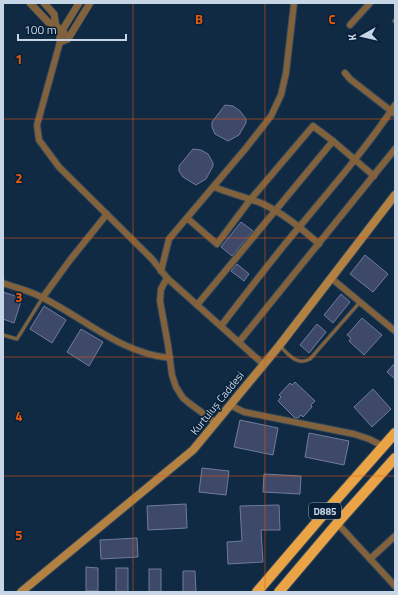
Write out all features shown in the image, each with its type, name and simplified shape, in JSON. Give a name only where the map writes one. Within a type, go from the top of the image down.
[{"type":"highway","name":"D885","points":[[257,592],[328,508],[395,433]]},
{"type":"highway","name":"D885","points":[[279,592],[337,523],[395,458]]},
{"type":"main road","name":"Kurtuluş Caddesi","points":[[21,592],[193,450],[279,346],[395,195]]},
{"type":"street","points":[[30,3],[48,22],[59,28],[68,39]]},
{"type":"street","points":[[44,3],[54,14],[59,28],[60,42],[37,125],[39,140],[59,167],[152,259],[167,278],[264,364]]},
{"type":"street","points":[[59,28],[79,3]]},
{"type":"street","points":[[60,42],[68,39],[90,3]]},
{"type":"street","points":[[161,271],[169,239],[214,187],[271,116],[281,95],[286,73],[294,3]]},
{"type":"street","points":[[350,25],[370,3]]},
{"type":"street","points":[[345,73],[350,79],[393,113]]},
{"type":"street","points":[[221,326],[299,227],[355,160],[384,121],[393,113],[395,105]]},
{"type":"street","points":[[187,218],[216,244],[250,200],[313,126],[374,176]]},
{"type":"street","points":[[197,305],[333,141]]},
{"type":"street","points":[[239,342],[395,150]]},
{"type":"street","points":[[214,187],[275,211],[299,227],[319,244]]},
{"type":"street","points":[[43,297],[106,214]]},
{"type":"street","points":[[167,278],[161,289],[160,301],[172,375],[179,392],[189,403],[216,422]]},
{"type":"street","points":[[331,278],[395,332]]},
{"type":"street","points":[[3,283],[43,297],[132,349],[149,355],[170,358]]},
{"type":"street","points":[[230,405],[244,412],[354,434],[383,446]]},
{"type":"street","points":[[337,523],[395,586]]},
{"type":"street","points":[[370,559],[395,536]]},
{"type":"lane","points":[[3,335],[17,339],[43,297]]},
{"type":"lane","points":[[279,346],[295,360],[301,362],[307,361],[360,302]]},
{"type":"building","points":[[225,105],[233,106],[240,111],[246,119],[246,123],[239,135],[228,141],[215,134],[212,127],[212,122]]},
{"type":"building","points":[[193,149],[201,150],[208,154],[213,163],[213,166],[206,179],[196,185],[183,177],[179,171],[179,166]]},
{"type":"building","points":[[241,222],[253,231],[232,256],[221,247]]},
{"type":"building","points":[[365,255],[388,274],[373,292],[350,274]]},
{"type":"building","points":[[237,264],[249,274],[244,281],[231,271]]},
{"type":"building","points":[[3,292],[22,298],[14,323],[3,319]]},
{"type":"building","points":[[341,294],[350,302],[333,323],[324,315]]},
{"type":"building","points":[[44,306],[66,320],[52,343],[30,329]]},
{"type":"building","points":[[362,318],[382,335],[364,355],[349,341],[351,338],[347,335]]},
{"type":"building","points":[[317,324],[326,332],[309,353],[300,345]]},
{"type":"building","points":[[81,329],[103,342],[89,366],[67,352]]},
{"type":"building","points":[[395,363],[395,379],[387,372]]},
{"type":"building","points":[[295,382],[315,401],[303,417],[301,415],[298,418],[295,418],[278,401],[281,397],[279,395],[290,383],[292,385]]},
{"type":"building","points":[[373,389],[391,409],[372,427],[354,407]]},
{"type":"building","points":[[240,420],[278,428],[273,455],[234,447]]},
{"type":"building","points":[[309,433],[349,441],[344,465],[305,457]]},
{"type":"building","points":[[202,468],[229,471],[226,495],[199,492]]},
{"type":"building","points":[[264,474],[301,476],[300,494],[263,492]]},
{"type":"building","points":[[186,504],[187,528],[148,530],[147,506]]},
{"type":"building","points":[[279,505],[280,530],[261,530],[263,562],[228,564],[227,542],[242,541],[240,506]]},
{"type":"building","points":[[137,538],[138,557],[101,559],[100,540]]},
{"type":"building","points":[[86,567],[98,568],[98,591],[86,591]]},
{"type":"building","points":[[116,568],[128,568],[128,592],[116,592]]},
{"type":"building","points":[[149,569],[161,569],[161,592],[149,592]]},
{"type":"building","points":[[183,571],[195,571],[196,592],[183,592]]}]
